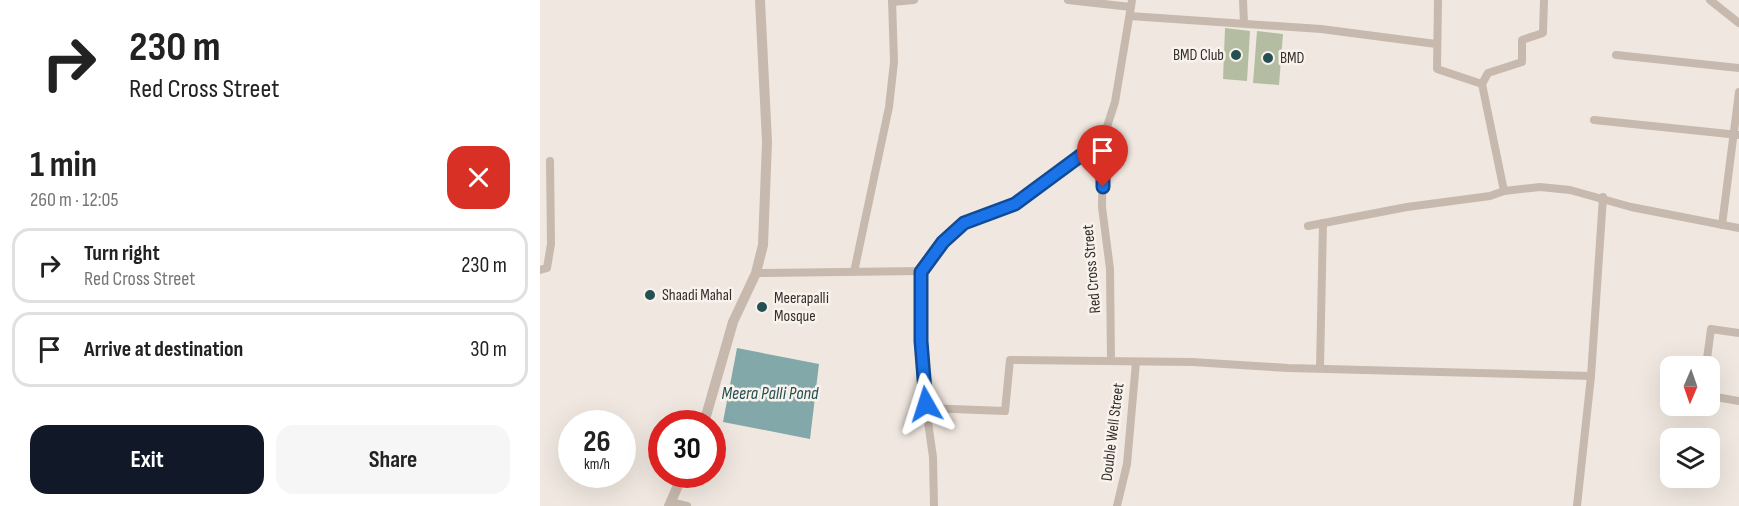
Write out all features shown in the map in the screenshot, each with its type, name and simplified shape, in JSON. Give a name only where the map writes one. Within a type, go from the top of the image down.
[{"type":"street","points":[[708,410],[733,322],[756,273],[763,245],[767,178],[766,86],[760,0]]},
{"type":"street","points":[[854,272],[889,107],[894,62],[892,1],[914,0]]},
{"type":"street","points":[[1068,0],[1244,23],[1321,29],[1436,44]]},
{"type":"street","points":[[1244,0],[1244,23]]},
{"type":"street","points":[[1438,0],[1437,69],[1482,84]]},
{"type":"street","points":[[1504,191],[1482,84],[1488,73],[1522,62],[1522,40],[1543,33],[1544,0]]},
{"type":"street","points":[[1710,0],[1738,21]]},
{"type":"street","name":"Red Cross Street","points":[[1111,361],[1110,269],[1102,207],[1103,139],[1115,102],[1131,8]]},
{"type":"street","points":[[1616,55],[1739,68]]},
{"type":"street","points":[[1722,225],[1736,135],[1739,93]]},
{"type":"street","points":[[1593,120],[1736,135]]},
{"type":"street","points":[[934,506],[933,457],[923,388],[921,272],[943,242],[964,223],[1015,204],[1103,139]]},
{"type":"street","points":[[540,270],[547,267],[551,243],[550,161]]},
{"type":"street","points":[[1308,226],[1490,196],[1504,191],[1540,187],[1570,190],[1603,197],[1631,207],[1739,228]]},
{"type":"street","points":[[1577,506],[1591,376],[1603,197]]},
{"type":"street","points":[[1320,368],[1323,223]]},
{"type":"street","points":[[756,273],[921,272]]},
{"type":"street","points":[[1708,356],[1712,329],[1739,333]]},
{"type":"street","points":[[927,408],[1005,411],[1010,360],[1591,376]]},
{"type":"street","name":"Double Well Street","points":[[1117,506],[1127,464],[1136,362]]},
{"type":"street","points":[[1720,398],[1739,401]]},
{"type":"street","points":[[676,488],[669,504],[687,506]]},
{"type":"green space","name":"BMD Club","points":[[1225,28],[1250,31],[1247,81],[1223,79]]},
{"type":"green space","name":"BMD","points":[[1257,31],[1283,34],[1279,85],[1253,83]]},
{"type":"water","name":"Meera Palli Pond","points":[[737,348],[819,364],[810,439],[726,423],[725,410]]},
{"type":"place","name":"BMD Club","points":[[1236,55]]},
{"type":"place","name":"BMD","points":[[1268,58]]},
{"type":"place","name":"Shaadi Mahal","points":[[650,295]]},
{"type":"place","name":"Meerapalli Mosque","points":[[762,307]]},
{"type":"route","points":[[926,404],[921,341],[921,272],[943,242],[970,219],[995,213],[1015,204],[1067,163],[1103,139],[1103,187]]}]
